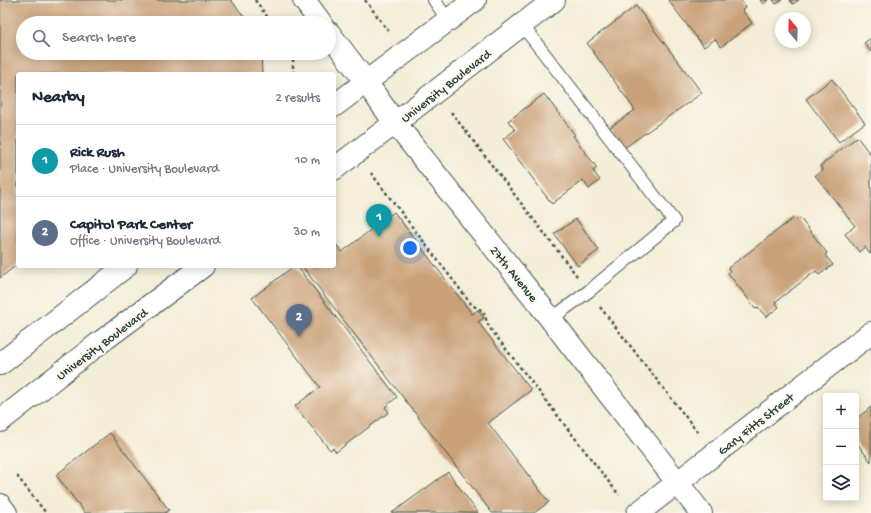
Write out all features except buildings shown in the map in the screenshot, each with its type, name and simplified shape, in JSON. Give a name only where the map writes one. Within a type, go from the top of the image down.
[{"type":"street","points":[[304,0],[316,16]]},
{"type":"street","points":[[336,104],[474,0]]},
{"type":"street","name":"University Boulevard","points":[[336,167],[432,95],[554,0]]},
{"type":"street","name":"27th Avenue","points":[[336,42],[395,123],[551,319],[701,513]]},
{"type":"street","points":[[0,364],[123,268]]},
{"type":"street","name":"University Boulevard","points":[[0,421],[98,344],[200,268]]},
{"type":"street","name":"Gary Fitts Street","points":[[638,513],[871,333]]},
{"type":"street","points":[[0,506],[6,513]]},
{"type":"lane","points":[[434,0],[448,20]]},
{"type":"lane","points":[[522,25],[674,221],[551,319]]},
{"type":"path","points":[[255,0],[267,16]]},
{"type":"path","points":[[365,0],[392,35],[395,49],[400,56]]},
{"type":"path","points":[[293,60],[294,72]]},
{"type":"path","points":[[432,95],[451,112],[714,454]]},
{"type":"path","points":[[355,153],[472,305],[483,311],[489,327],[619,495]]},
{"type":"path","points":[[17,476],[46,513]]},
{"type":"place","name":"Rick Rush","points":[[379,237]]},
{"type":"place","name":"Capitol Park Center","points":[[299,337]]}]
